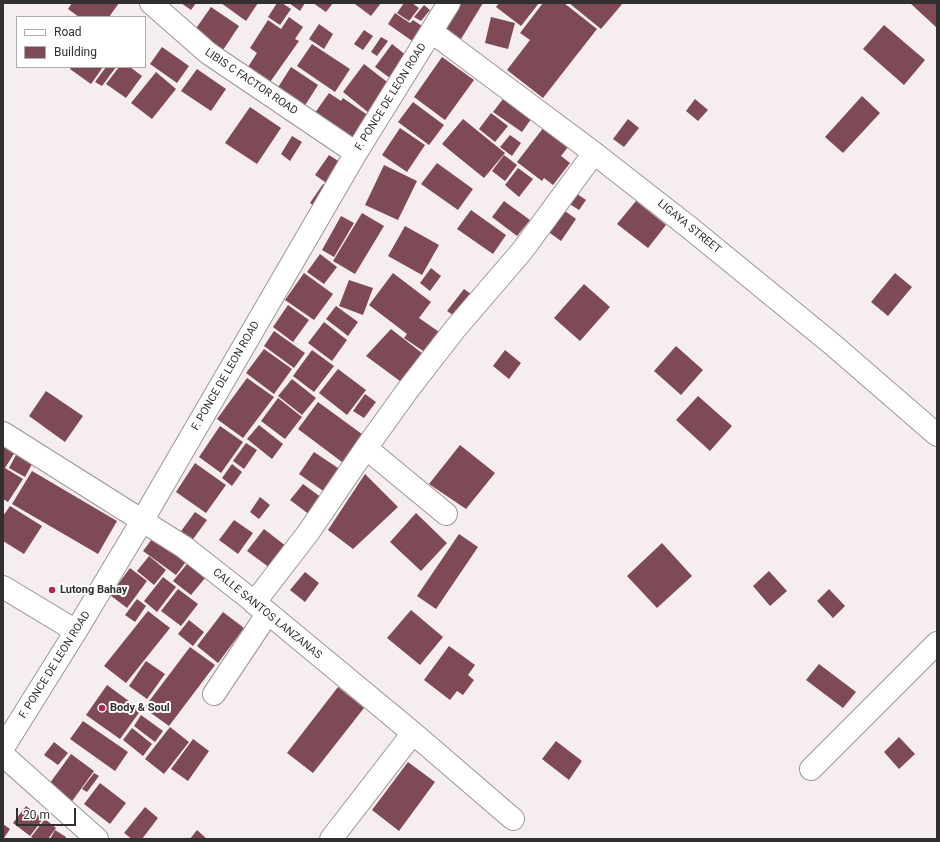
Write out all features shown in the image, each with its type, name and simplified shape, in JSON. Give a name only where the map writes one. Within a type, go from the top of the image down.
[{"type":"street","name":"LIBIS C FACTOR ROAD","points":[[151,3],[208,53],[356,153]]},
{"type":"street","name":"F. PONCE DE LEON ROAD","points":[[3,748],[142,521],[356,153],[449,3]]},
{"type":"street","name":"LIGAYA STREET","points":[[432,32],[594,153],[696,232],[832,344],[937,435]]},
{"type":"street","points":[[214,694],[261,608],[308,533],[366,448],[407,391],[455,329],[522,251],[594,153]]},
{"type":"street","name":"CALLE SANTOS LANZANAS","points":[[3,433],[184,547],[413,733],[513,819]]},
{"type":"street","points":[[366,448],[446,514]]},
{"type":"street","points":[[3,587],[76,631]]},
{"type":"street","points":[[811,769],[937,643]]},
{"type":"street","points":[[332,839],[413,733]]},
{"type":"street","points":[[3,755],[97,839]]},
{"type":"building","points":[[72,3],[119,3],[110,16],[78,16],[68,9]]},
{"type":"building","points":[[181,3],[196,3],[191,10]]},
{"type":"building","points":[[221,3],[258,3],[246,21]]},
{"type":"building","points":[[277,3],[282,3],[291,9],[280,25],[268,17]]},
{"type":"building","points":[[289,3],[305,3],[300,11]]},
{"type":"building","points":[[313,3],[333,3],[326,12]]},
{"type":"building","points":[[355,3],[381,3],[371,16]]},
{"type":"building","points":[[404,3],[412,3],[419,8],[409,21],[397,13]]},
{"type":"building","points":[[456,3],[483,3],[461,39],[443,26]]},
{"type":"building","points":[[499,3],[539,3],[521,26],[496,7]]},
{"type":"building","points":[[543,3],[564,3],[597,29],[543,98],[507,70],[530,40],[520,33]]},
{"type":"building","points":[[569,3],[623,3],[601,29]]},
{"type":"building","points":[[910,3],[937,3],[937,28]]},
{"type":"building","points":[[424,5],[430,10],[421,21],[414,17]]},
{"type":"building","points":[[211,7],[239,26],[219,56],[190,37]]},
{"type":"building","points":[[395,13],[410,23],[413,20],[425,28],[415,43],[388,24]]},
{"type":"building","points":[[289,17],[303,27],[295,39],[299,41],[268,85],[246,70],[257,53],[250,48],[268,20],[281,29]]},
{"type":"building","points":[[491,17],[515,23],[508,49],[485,43]]},
{"type":"building","points":[[319,24],[333,34],[324,49],[309,39]]},
{"type":"building","points":[[884,25],[925,60],[904,85],[863,49]]},
{"type":"building","points":[[364,30],[373,36],[363,50],[354,44]]},
{"type":"building","points":[[381,37],[388,41],[377,56],[371,52]]},
{"type":"building","points":[[312,44],[350,69],[335,92],[297,66]]},
{"type":"building","points":[[392,44],[407,56],[390,78],[375,67]]},
{"type":"building","points":[[162,47],[189,66],[177,83],[150,64]]},
{"type":"building","points":[[442,57],[474,80],[445,120],[414,97]]},
{"type":"building","points":[[364,64],[391,85],[369,113],[343,92]]},
{"type":"building","points":[[291,67],[318,85],[304,107],[277,89]]},
{"type":"building","points":[[70,68],[102,68],[91,84]]},
{"type":"building","points":[[105,68],[115,68],[102,86],[95,82]]},
{"type":"building","points":[[118,68],[131,68],[142,76],[126,98],[106,84]]},
{"type":"building","points":[[197,69],[226,89],[211,111],[181,91]]},
{"type":"building","points":[[156,72],[176,89],[152,119],[131,103]]},
{"type":"building","points":[[329,93],[341,101],[343,98],[369,116],[349,143],[312,117]]},
{"type":"building","points":[[506,95],[534,115],[522,132],[493,112]]},
{"type":"building","points":[[862,96],[880,113],[843,153],[825,137]]},
{"type":"building","points":[[695,99],[708,110],[698,121],[686,111]]},
{"type":"building","points":[[413,102],[444,125],[429,145],[398,122]]},
{"type":"building","points":[[250,107],[281,128],[257,164],[225,143]]},
{"type":"building","points":[[491,113],[508,126],[495,142],[479,129]]},
{"type":"building","points":[[463,119],[505,153],[484,178],[442,144]]},
{"type":"building","points":[[628,119],[639,128],[624,147],[613,139]]},
{"type":"building","points":[[547,123],[572,142],[561,156],[570,163],[553,185],[544,178],[542,181],[517,162]]},
{"type":"building","points":[[400,128],[425,145],[407,172],[382,155]]},
{"type":"building","points":[[510,135],[521,143],[512,156],[500,147]]},
{"type":"building","points":[[292,136],[302,142],[290,161],[281,154]]},
{"type":"building","points":[[329,155],[346,166],[332,187],[315,175]]},
{"type":"building","points":[[504,155],[517,165],[505,181],[492,171]]},
{"type":"building","points":[[437,163],[473,189],[458,210],[421,184]]},
{"type":"building","points":[[384,165],[417,181],[398,220],[365,205]]},
{"type":"building","points":[[518,168],[533,179],[519,197],[505,185]]},
{"type":"building","points":[[323,184],[333,191],[320,210],[310,203]]},
{"type":"building","points":[[573,191],[586,200],[579,210],[565,201]]},
{"type":"building","points":[[504,201],[530,220],[517,236],[492,217]]},
{"type":"building","points":[[636,201],[666,225],[648,248],[617,224]]},
{"type":"building","points":[[558,206],[576,219],[561,241],[543,228]]},
{"type":"building","points":[[471,210],[506,235],[493,254],[457,229]]},
{"type":"building","points":[[362,213],[384,226],[355,274],[333,261]]},
{"type":"building","points":[[341,216],[354,223],[334,257],[322,250]]},
{"type":"building","points":[[405,226],[439,245],[422,275],[388,256]]},
{"type":"building","points":[[320,254],[337,267],[324,284],[307,272]]},
{"type":"building","points":[[431,268],[441,276],[430,291],[420,283]]},
{"type":"building","points":[[304,273],[333,294],[314,320],[285,300]]},
{"type":"building","points":[[393,273],[431,302],[419,318],[442,334],[426,353],[404,338],[407,334],[369,305]]},
{"type":"building","points":[[895,273],[912,287],[888,316],[871,302]]},
{"type":"building","points":[[349,280],[373,288],[363,315],[339,306]]},
{"type":"building","points":[[584,284],[610,307],[580,341],[554,318]]},
{"type":"building","points":[[464,289],[479,300],[463,322],[447,311]]},
{"type":"building","points":[[288,305],[309,320],[293,342],[273,327]]},
{"type":"building","points":[[336,306],[358,322],[348,336],[326,319]]},
{"type":"building","points":[[324,322],[347,340],[332,361],[308,343]]},
{"type":"building","points":[[391,329],[427,357],[404,384],[366,356]]},
{"type":"building","points":[[274,331],[305,353],[294,368],[264,346]]},
{"type":"building","points":[[676,346],[703,370],[681,395],[654,371]]},
{"type":"building","points":[[264,349],[292,369],[274,394],[246,373]]},
{"type":"building","points":[[312,350],[334,366],[314,392],[293,376]]},
{"type":"building","points":[[505,350],[521,363],[509,379],[493,366]]},
{"type":"building","points":[[338,369],[366,390],[347,415],[319,393]]},
{"type":"building","points":[[247,378],[274,397],[243,438],[217,419]]},
{"type":"building","points":[[292,379],[316,398],[302,415],[278,396]]},
{"type":"building","points":[[46,391],[83,416],[65,442],[29,416]]},
{"type":"building","points":[[365,394],[376,402],[364,418],[353,411]]},
{"type":"building","points":[[698,396],[732,426],[710,451],[676,420]]},
{"type":"building","points":[[278,398],[302,417],[285,439],[261,421]]},
{"type":"building","points":[[318,402],[366,437],[346,465],[298,429]]},
{"type":"building","points":[[259,425],[283,444],[272,459],[247,439]]},
{"type":"building","points":[[220,426],[243,442],[221,473],[199,457]]},
{"type":"building","points":[[246,443],[257,450],[244,469],[233,461]]},
{"type":"building","points":[[3,445],[15,452],[5,468],[23,479],[8,502],[3,499]]},
{"type":"building","points":[[460,445],[495,473],[466,509],[429,484]]},
{"type":"building","points":[[314,452],[347,474],[332,497],[299,474]]},
{"type":"building","points":[[16,455],[32,464],[25,477],[9,468]]},
{"type":"building","points":[[195,463],[226,485],[206,513],[176,492]]},
{"type":"building","points":[[232,464],[242,472],[232,486],[222,478]]},
{"type":"building","points":[[32,471],[117,521],[98,554],[12,504]]},
{"type":"building","points":[[365,474],[398,507],[353,549],[328,530]]},
{"type":"building","points":[[303,484],[322,498],[310,515],[290,500]]},
{"type":"building","points":[[260,497],[270,505],[259,519],[250,512]]},
{"type":"building","points":[[10,506],[42,526],[24,554],[3,541],[3,516]]},
{"type":"building","points":[[195,512],[207,520],[191,542],[179,534]]},
{"type":"building","points":[[416,513],[447,543],[421,571],[390,542]]},
{"type":"building","points":[[234,520],[253,533],[238,554],[219,540]]},
{"type":"building","points":[[264,529],[291,550],[274,571],[247,551]]},
{"type":"building","points":[[459,534],[478,547],[436,609],[417,596]]},
{"type":"building","points":[[155,535],[188,559],[176,575],[143,551]]},
{"type":"building","points":[[662,543],[692,576],[657,608],[627,576]]},
{"type":"building","points":[[149,556],[166,570],[154,585],[137,571]]},
{"type":"building","points":[[187,564],[205,578],[191,595],[173,581]]},
{"type":"building","points":[[130,568],[147,581],[127,608],[110,595]]},
{"type":"building","points":[[769,571],[787,591],[770,606],[753,586]]},
{"type":"building","points":[[305,572],[319,583],[305,602],[290,590]]},
{"type":"building","points":[[163,577],[176,587],[157,612],[144,601]]},
{"type":"building","points":[[178,589],[198,604],[181,626],[161,611]]},
{"type":"building","points":[[829,589],[845,606],[833,618],[817,601]]},
{"type":"building","points":[[137,599],[146,606],[135,622],[125,615]]},
{"type":"building","points":[[411,610],[443,637],[420,665],[387,638]]},
{"type":"building","points":[[148,611],[170,628],[126,683],[104,666]]},
{"type":"building","points":[[223,612],[244,628],[218,663],[197,646]]},
{"type":"building","points":[[189,620],[204,632],[193,646],[178,634]]},
{"type":"building","points":[[449,646],[475,665],[468,675],[474,680],[463,695],[457,691],[450,700],[424,680]]},
{"type":"building","points":[[190,647],[215,665],[169,726],[144,708]]},
{"type":"building","points":[[146,661],[165,674],[147,699],[129,686]]},
{"type":"building","points":[[819,664],[856,692],[843,708],[806,680]]},
{"type":"building","points":[[107,685],[141,710],[120,739],[86,715]]},
{"type":"building","points":[[338,687],[364,708],[313,773],[287,753]]},
{"type":"building","points":[[141,715],[163,731],[155,742],[134,726]]},
{"type":"building","points":[[83,721],[128,752],[115,771],[70,739]]},
{"type":"building","points":[[170,727],[189,742],[164,774],[145,759]]},
{"type":"building","points":[[132,728],[152,744],[143,756],[123,740]]},
{"type":"building","points":[[899,737],[915,754],[899,769],[884,752]]},
{"type":"building","points":[[193,739],[209,751],[188,781],[171,769]]},
{"type":"building","points":[[556,741],[582,761],[569,780],[542,759]]},
{"type":"building","points":[[54,742],[68,753],[58,765],[44,755]]},
{"type":"building","points":[[71,754],[94,771],[70,804],[47,787]]},
{"type":"building","points":[[408,762],[435,782],[399,831],[372,810]]},
{"type":"building","points":[[94,773],[99,776],[87,792],[82,789]]},
{"type":"building","points":[[100,783],[126,803],[110,824],[84,804]]},
{"type":"building","points":[[26,806],[43,819],[30,836],[13,823]]},
{"type":"building","points":[[145,807],[158,818],[142,839],[132,839],[124,833]]},
{"type":"building","points":[[45,819],[56,828],[48,839],[34,839],[31,837]]},
{"type":"building","points":[[3,824],[10,829],[4,838],[3,838]]},
{"type":"building","points":[[55,830],[66,837],[65,839],[50,839]]},
{"type":"building","points":[[197,830],[207,839],[190,839]]},
{"type":"place","name":"Lutong Bahay","points":[[52,590]]},
{"type":"place","name":"Body & Soul","points":[[102,708]]}]
